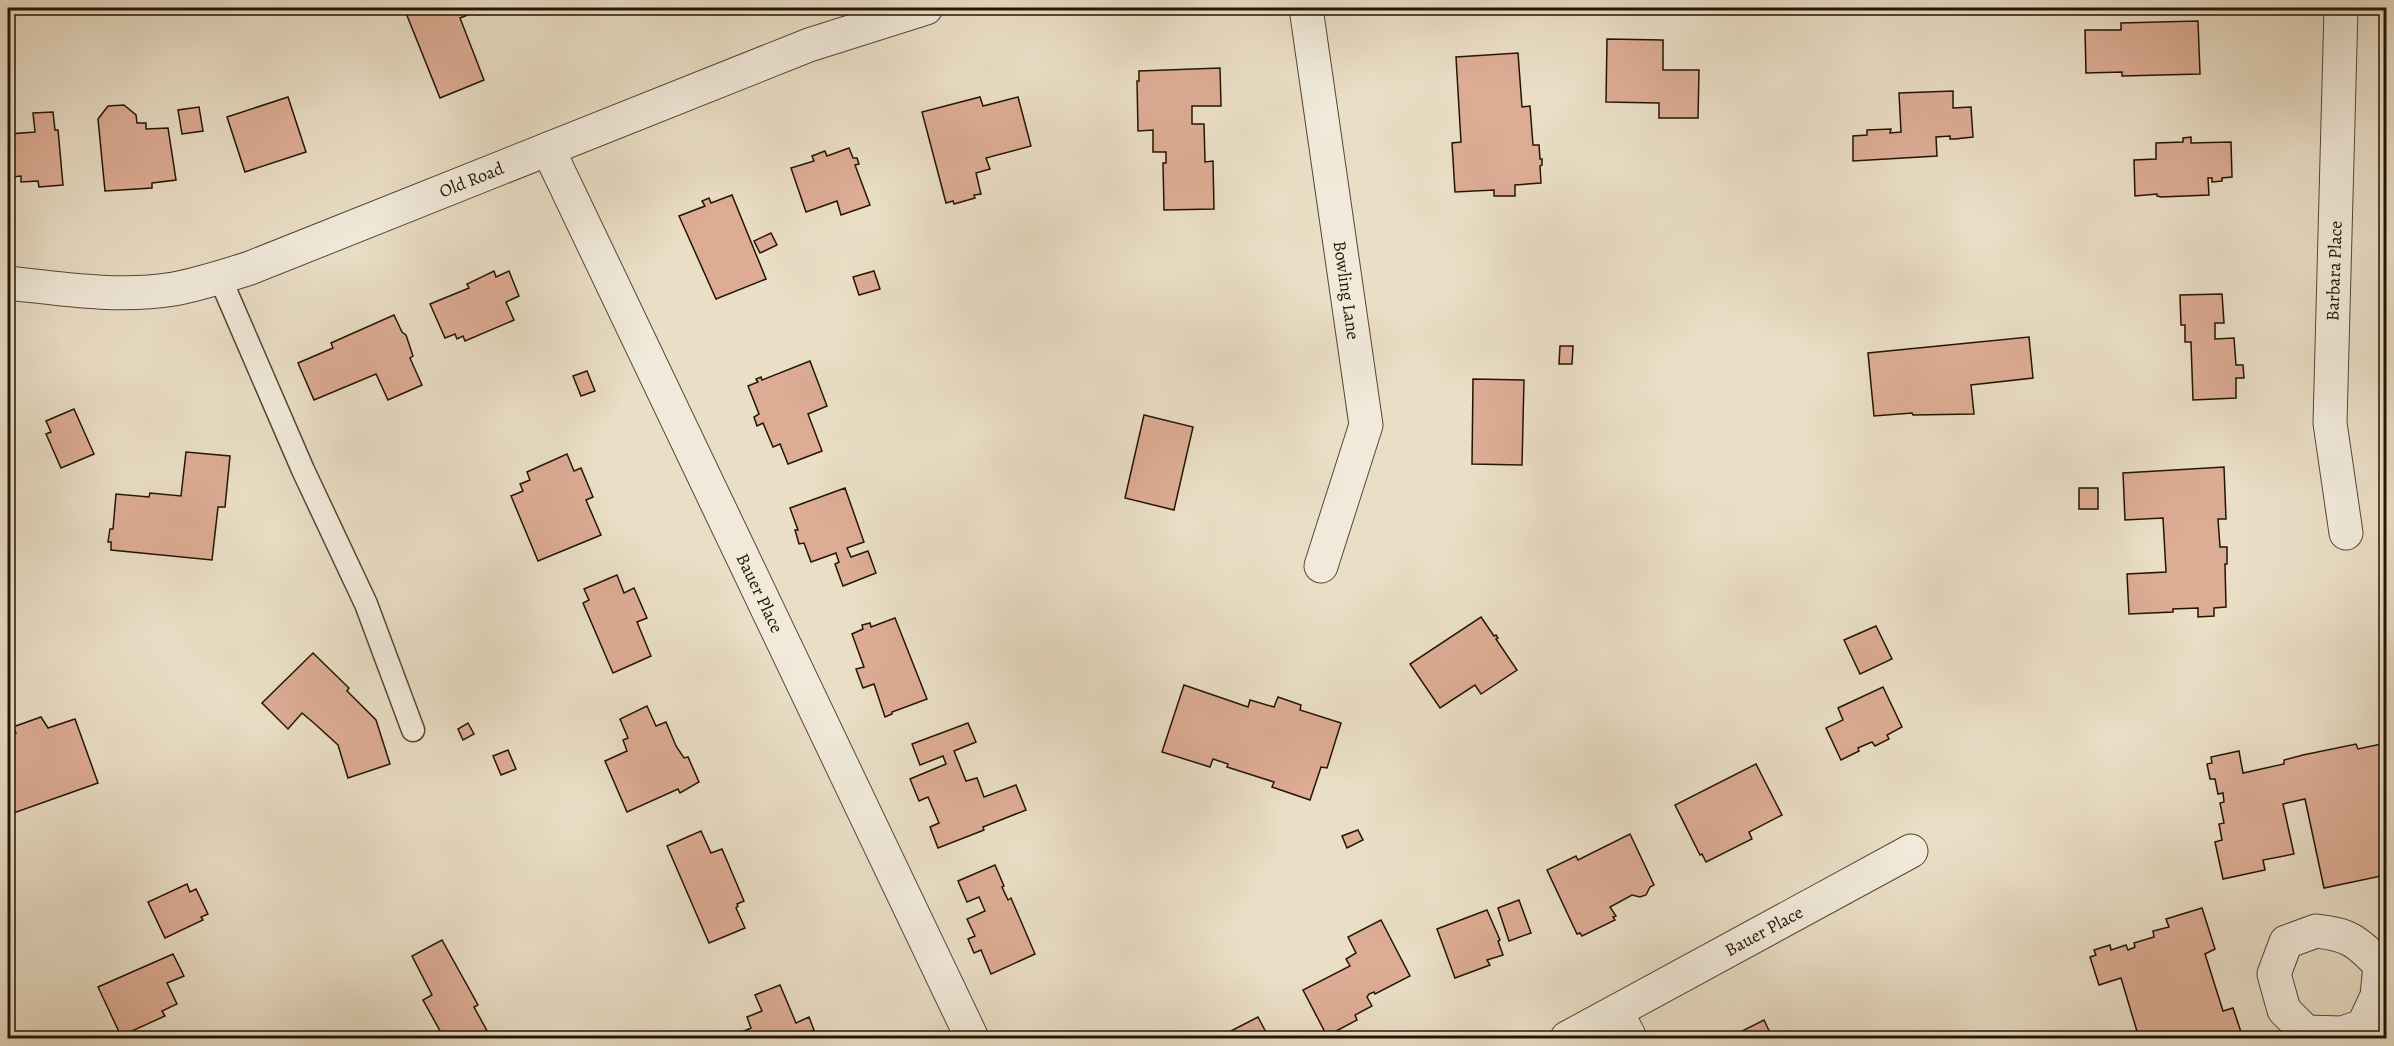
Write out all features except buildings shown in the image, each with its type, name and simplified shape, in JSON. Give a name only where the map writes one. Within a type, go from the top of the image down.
[{"type":"street","name":"Old Road","points":[[8,283],[112,293],[172,289],[220,278],[809,45],[926,8]]},
{"type":"street","name":"Bowling Lane","points":[[1306,8],[1366,425],[1320,566]]},
{"type":"street","name":"Barbara Place","points":[[2342,8],[2330,423],[2346,533]]},
{"type":"street","name":"Bauer Place","points":[[548,149],[972,1038]]},
{"type":"street","name":"Bauer Place","points":[[1567,1038],[1623,1025],[1911,851]]},
{"type":"street","points":[[2316,931],[2340,933],[2364,948],[2383,964],[2377,996],[2368,1016],[2363,1026],[2351,1034],[2306,1032],[2284,1010],[2274,974],[2286,942],[2316,931]]},
{"type":"lane","points":[[220,278],[303,470],[366,604],[412,730]]}]
